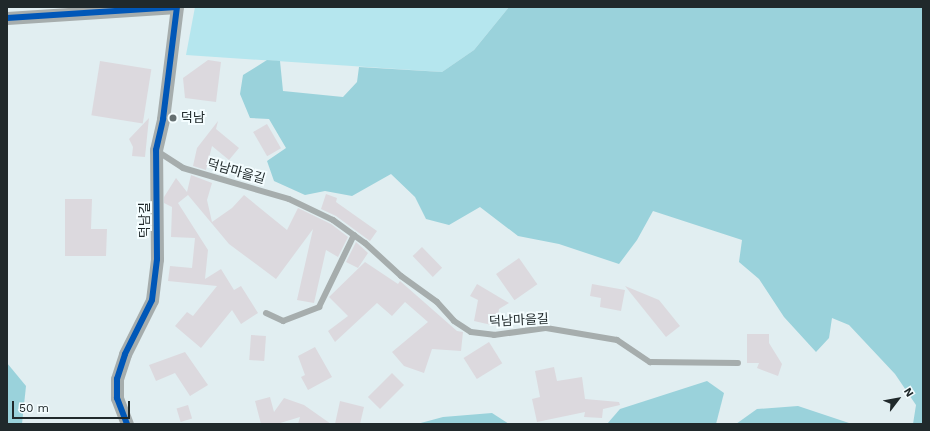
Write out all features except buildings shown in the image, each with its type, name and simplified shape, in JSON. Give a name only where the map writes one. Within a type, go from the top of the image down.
[{"type":"street","name":"덕남길","points":[[7,18],[176,7],[163,119],[156,150],[156,259],[152,300],[125,354],[117,379],[117,398],[127,424]]},
{"type":"lane","name":"덕남마을길","points":[[156,150],[183,168],[289,199],[333,220],[354,235],[401,276],[437,302],[454,321],[471,332],[494,335],[546,328],[617,340],[650,362],[738,363]]},
{"type":"lane","points":[[266,313],[284,320],[319,307],[354,235]]},
{"type":"shaded area","points":[[195,7],[509,7],[474,50],[442,72],[186,55]]},
{"type":"shaded area","points":[[509,7],[923,7],[923,424],[913,424],[916,405],[895,374],[849,325],[832,318],[829,338],[816,352],[784,317],[759,279],[739,262],[742,240],[653,211],[637,240],[619,264],[559,244],[518,236],[480,207],[449,225],[426,219],[415,197],[391,174],[352,196],[325,191],[305,195],[274,181],[267,161],[286,148],[269,119],[250,118],[240,94],[243,75],[267,60],[280,61],[283,91],[343,97],[357,82],[359,67],[442,72],[474,50]]},
{"type":"shaded area","points":[[7,363],[26,386],[22,424],[7,424]]},
{"type":"shaded area","points":[[707,381],[724,393],[716,424],[607,424],[620,409]]},
{"type":"shaded area","points":[[798,406],[852,424],[736,424],[757,409]]},
{"type":"shaded area","points":[[492,413],[509,424],[417,424],[443,417]]},
{"type":"cycle path","points":[[7,18],[177,7]]},
{"type":"cycle path","points":[[127,424],[117,398],[117,379],[125,354],[152,300],[157,259],[156,150],[163,119],[177,7]]},
{"type":"place","name":"덕남","points":[[173,118]]}]
